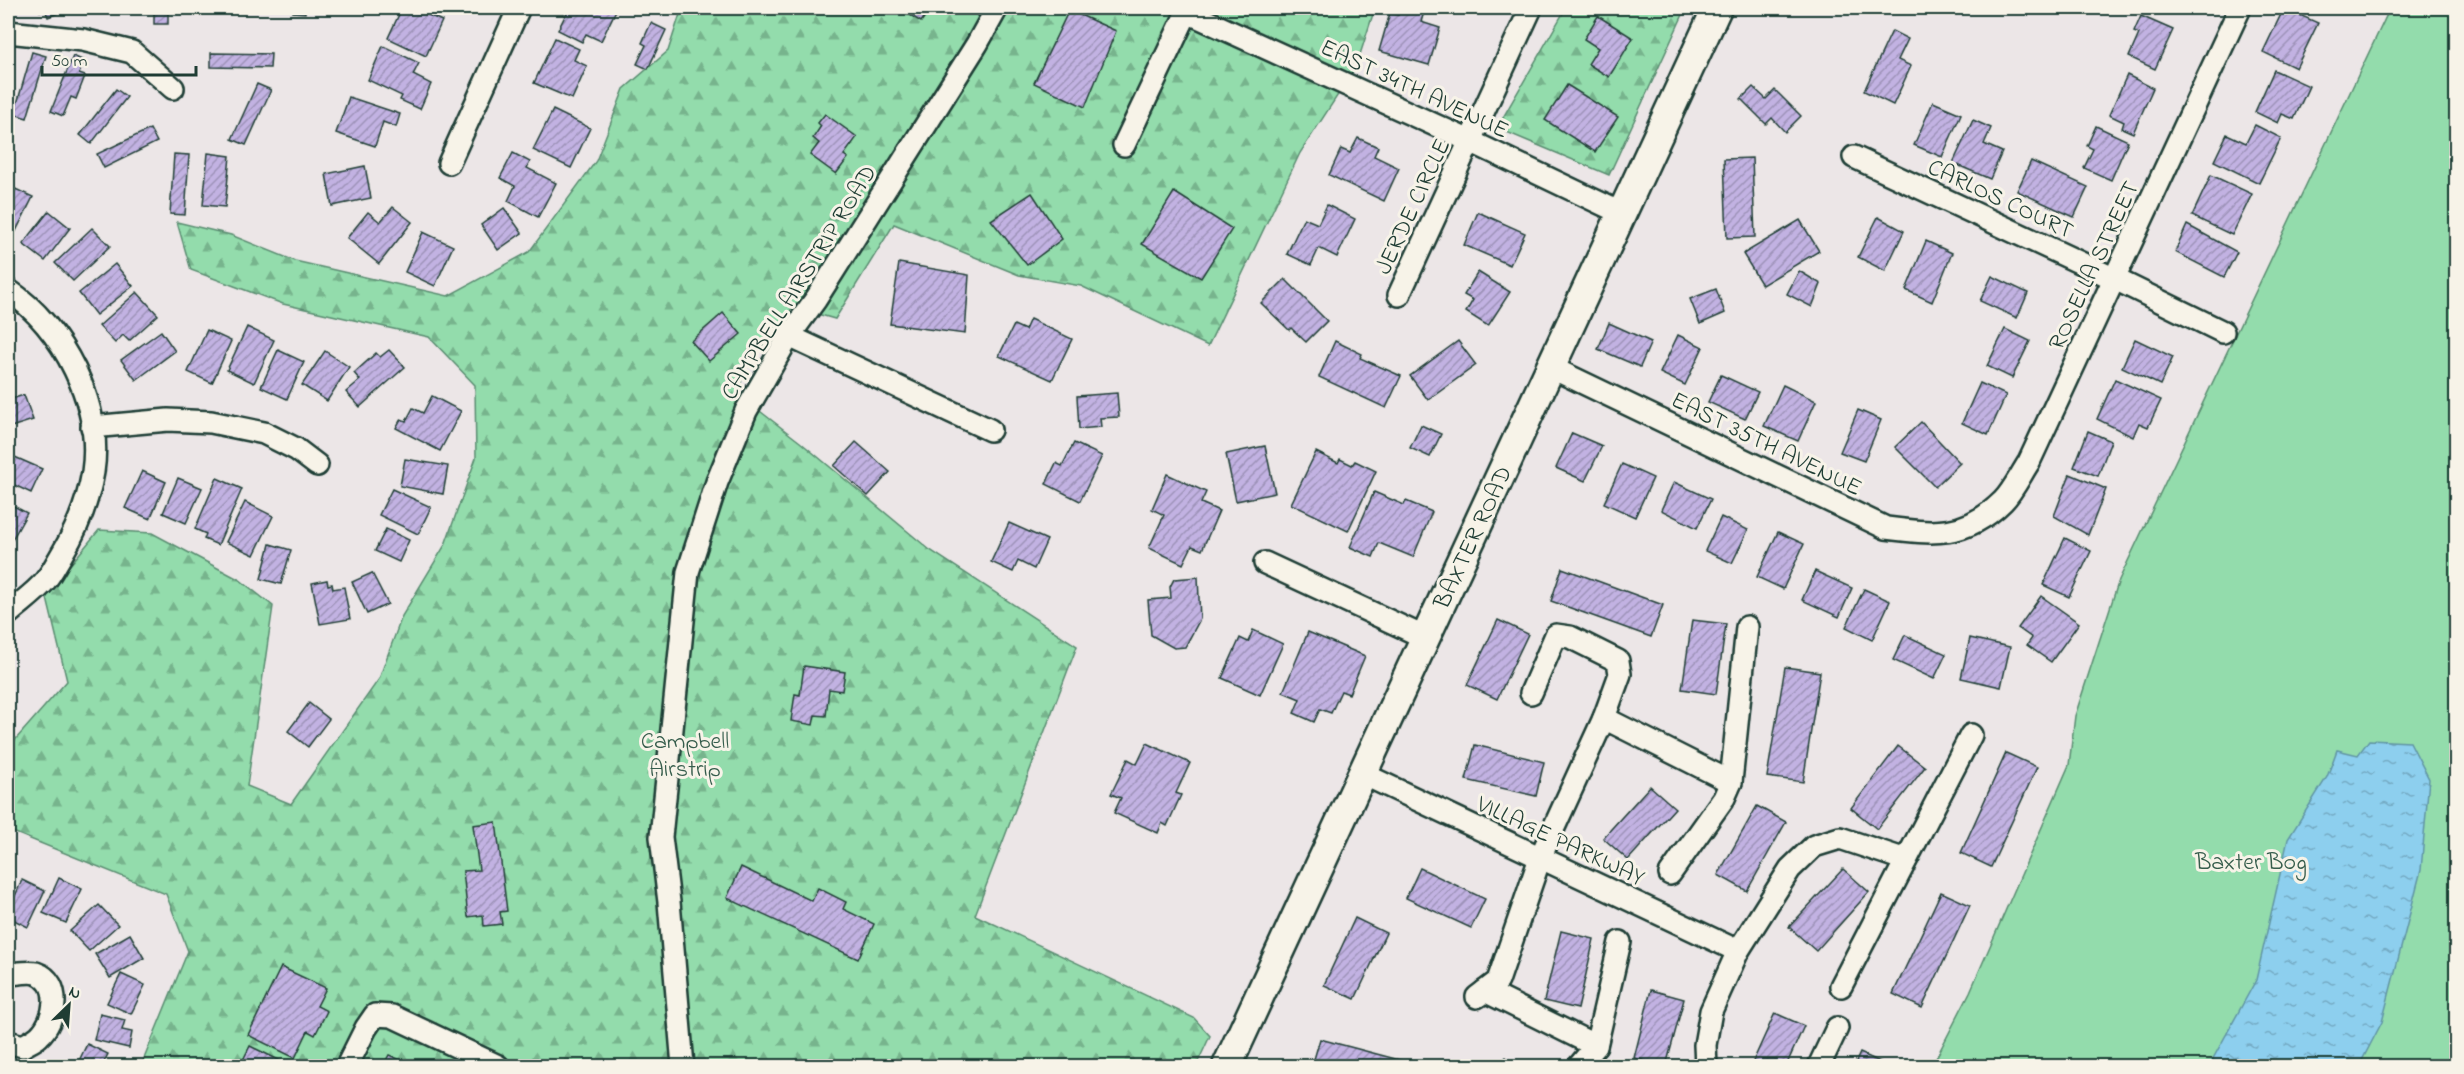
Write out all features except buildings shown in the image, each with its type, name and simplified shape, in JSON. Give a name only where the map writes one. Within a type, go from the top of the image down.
[{"type":"street","points":[[449,163],[519,8]]},
{"type":"street","name":"CAMPBELL AIRSTRIP ROAD","points":[[683,1066],[661,837],[688,572],[717,482],[746,411],[789,336],[828,280],[977,44],[997,8]]},
{"type":"street","name":"JERDE CIRCLE","points":[[1399,295],[1531,8]]},
{"type":"street","name":"BAXTER ROAD","points":[[1227,1066],[1718,8]]},
{"type":"street","name":"ROSELLA STREET","points":[[1969,527],[2004,501],[2029,462],[2240,8]]},
{"type":"street","name":"EAST 34TH AVENUE","points":[[1124,144],[1186,12],[1470,141],[1621,213]]},
{"type":"street","points":[[8,32],[83,40],[132,52],[173,88]]},
{"type":"street","name":"CARLOS COURT","points":[[1854,158],[2115,279],[2223,332]]},
{"type":"street","points":[[8,290],[25,302],[56,335],[78,377],[92,427],[93,471],[78,529],[46,580],[8,614]]},
{"type":"street","points":[[789,336],[990,430]]},
{"type":"street","name":"EAST 35TH AVENUE","points":[[1550,367],[1886,528],[1931,534],[1969,527]]},
{"type":"street","points":[[92,427],[168,420],[211,422],[264,433],[296,449],[317,465]]},
{"type":"street","points":[[1265,564],[1426,638]]},
{"type":"street","points":[[1670,874],[1724,798],[1731,782],[1747,627]]},
{"type":"street","points":[[1531,693],[1556,635],[1570,637],[1618,661],[1620,674],[1604,718],[1540,858],[1498,981],[1481,994],[1596,1046]]},
{"type":"street","points":[[1604,718],[1731,782]]},
{"type":"street","points":[[1840,986],[1971,735]]},
{"type":"street","name":"VILLAGE PARKWAY","points":[[1363,774],[1738,951]]},
{"type":"street","points":[[1706,1066],[1705,1045],[1712,1011],[1738,951],[1790,869],[1814,846],[1840,838],[1906,860]]},
{"type":"street","points":[[1580,1066],[1596,1046],[1620,942]]},
{"type":"street","points":[[8,974],[35,973],[50,983],[55,995],[51,1016],[40,1036],[23,1046],[8,1042]]},
{"type":"street","points":[[347,1066],[375,1015],[392,1016],[498,1066]]},
{"type":"street","points":[[1819,1066],[1837,1028]]},
{"type":"green space","name":"Campbell Airstrip","points":[[682,8],[1375,8],[1356,67],[1300,153],[1208,346],[1081,286],[1019,275],[894,224],[835,319],[793,307],[743,370],[739,395],[800,442],[930,550],[1077,646],[975,915],[1194,1018],[1210,1036],[1196,1066],[141,1066],[188,951],[166,894],[8,830],[8,748],[67,681],[46,594],[99,530],[152,533],[240,580],[273,606],[247,786],[291,804],[379,679],[402,616],[445,545],[476,458],[475,385],[429,337],[283,304],[191,270],[177,222],[231,235],[295,261],[448,296],[529,252],[596,161],[624,89],[668,51]]},
{"type":"green space","points":[[1566,8],[1686,8],[1609,175],[1497,128]]},
{"type":"green space","name":"Baxter Bog","points":[[2390,8],[2456,8],[2456,1066],[1932,1066],[1970,992],[2069,765],[2075,716],[2119,580]]},
{"type":"water","name":"Baxter Bog","points":[[2369,740],[2410,742],[2429,779],[2421,870],[2382,1022],[2359,1066],[2209,1066],[2256,980],[2288,839],[2327,777],[2337,750],[2358,755]]}]
